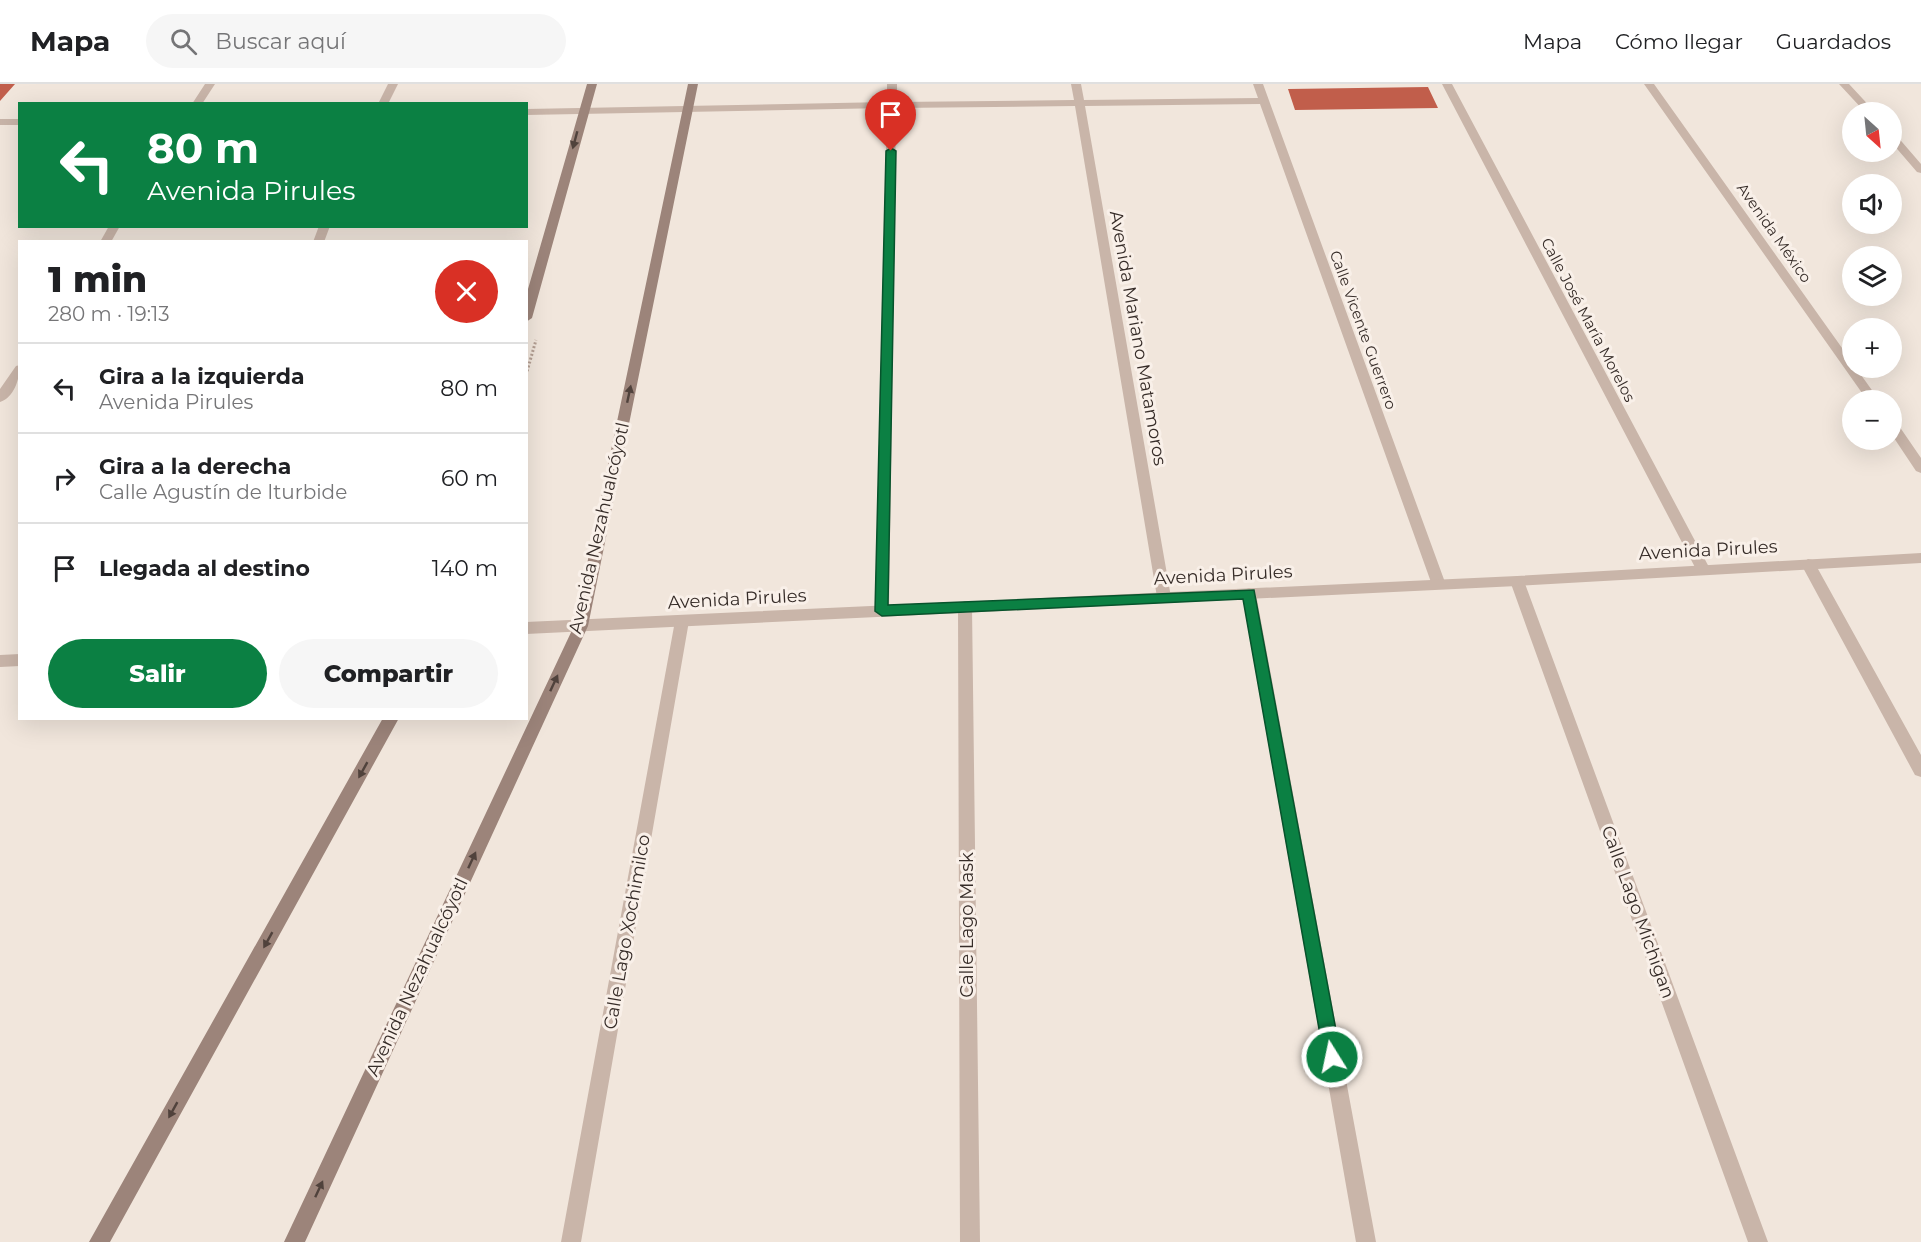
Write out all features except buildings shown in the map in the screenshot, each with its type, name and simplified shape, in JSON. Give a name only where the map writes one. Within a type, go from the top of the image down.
[{"type":"main road","points":[[528,311],[592,84]]},
{"type":"main road","name":"Avenida Nezahualcóyotl","points":[[294,1242],[581,626],[693,84]]},
{"type":"main road","points":[[99,1242],[391,720]]},
{"type":"street","points":[[198,102],[210,84]]},
{"type":"street","points":[[384,102],[393,84]]},
{"type":"street","points":[[882,611],[892,84]]},
{"type":"street","name":"Avenida Mariano Matamoros","points":[[1076,84],[1164,597]]},
{"type":"street","name":"Calle Vicente Guerrero","points":[[1258,84],[1439,585]]},
{"type":"street","name":"Calle José María Morelos","points":[[1447,84],[1703,569]]},
{"type":"street","name":"Avenida México","points":[[1649,84],[1866,390]]},
{"type":"street","points":[[1844,84],[1861,102]]},
{"type":"street","points":[[528,112],[1264,101]]},
{"type":"street","points":[[0,122],[18,122]]},
{"type":"street","points":[[1902,148],[1921,170]]},
{"type":"street","points":[[0,398],[18,372]]},
{"type":"street","points":[[1902,440],[1921,468]]},
{"type":"street","name":"Avenida Pirules","points":[[528,628],[1439,585],[1921,558]]},
{"type":"street","points":[[1808,564],[1921,770]]},
{"type":"street","name":"Calle Lago Michigan","points":[[1517,581],[1758,1242]]},
{"type":"street","points":[[1249,594],[1366,1242]]},
{"type":"street","name":"Calle Lago Mask","points":[[965,607],[970,1242]]},
{"type":"street","name":"Calle Lago Xochimilco","points":[[571,1242],[682,621]]},
{"type":"street","points":[[0,661],[18,660]]},
{"type":"route","points":[[891,151],[882,611],[1249,594],[1332,1057]]}]
